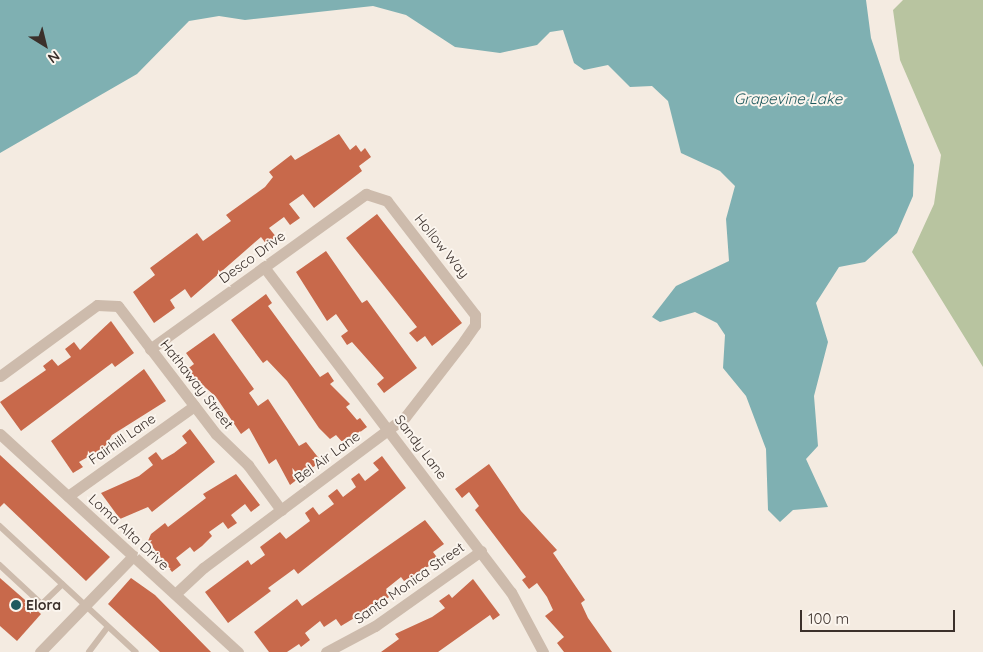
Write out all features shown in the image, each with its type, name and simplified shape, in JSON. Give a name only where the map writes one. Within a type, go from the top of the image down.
[{"type":"street","name":"Desco Drive","points":[[150,348],[358,197],[374,194]]},
{"type":"street","name":"Hollow Way","points":[[374,194],[387,201],[471,306],[475,324]]},
{"type":"street","name":"Sandy Lane","points":[[264,267],[481,551],[528,616],[543,652]]},
{"type":"street","name":"Hathaway Street","points":[[0,376],[89,310],[108,302],[118,306],[194,406],[248,465],[281,510]]},
{"type":"street","name":"Bel Air Lane","points":[[175,594],[281,510],[405,417],[475,324]]},
{"type":"street","name":"Fairhill Lane","points":[[68,496],[194,406]]},
{"type":"street","name":"Loma Alta Drive","points":[[0,434],[238,652]]},
{"type":"street","name":"Santa Monica Street","points":[[326,652],[375,626],[481,551]]},
{"type":"street","points":[[40,652],[82,604],[133,556]]},
{"type":"lane","points":[[0,526],[136,652]]},
{"type":"lane","points":[[0,565],[42,604],[62,585]]},
{"type":"lane","points":[[89,652],[108,627]]},
{"type":"green space","points":[[903,0],[983,0],[983,367],[912,252],[934,204],[941,155],[900,60],[893,10]]},
{"type":"water","name":"Grapevine Lake","points":[[0,0],[866,0],[871,38],[914,165],[913,196],[897,233],[865,262],[839,267],[816,303],[828,342],[814,396],[818,446],[806,459],[828,507],[793,510],[780,522],[768,510],[766,449],[746,396],[723,368],[725,335],[717,323],[695,312],[660,322],[652,317],[676,286],[729,261],[726,219],[735,186],[720,171],[681,153],[668,101],[652,86],[630,87],[608,65],[584,70],[574,63],[563,30],[550,32],[537,45],[500,53],[455,47],[406,15],[373,6],[245,20],[219,16],[189,21],[137,74],[0,153]]},
{"type":"building","points":[[339,134],[350,150],[356,145],[361,152],[365,148],[371,157],[359,166],[362,171],[314,208],[303,194],[289,204],[300,218],[290,225],[284,217],[269,228],[277,238],[267,245],[261,237],[191,298],[185,289],[170,300],[175,308],[154,323],[133,292],[155,275],[150,268],[197,233],[203,241],[231,221],[226,215],[265,187],[273,177],[269,172],[291,155],[295,160]]},
{"type":"building","points":[[377,214],[462,323],[432,346],[425,336],[417,342],[409,333],[417,327],[346,238]]},
{"type":"building","points":[[326,251],[362,303],[367,300],[417,368],[384,393],[377,384],[384,378],[352,342],[347,345],[341,336],[348,331],[336,314],[327,321],[296,272]]},
{"type":"building","points":[[266,294],[272,303],[268,306],[320,377],[328,372],[334,381],[330,384],[350,404],[346,407],[357,420],[360,418],[367,427],[344,444],[336,435],[330,439],[319,428],[287,381],[267,360],[263,363],[231,320]]},
{"type":"building","points":[[111,321],[134,353],[115,367],[112,363],[21,431],[0,402],[46,370],[43,366],[52,359],[58,366],[71,357],[65,349],[74,342],[80,350]]},
{"type":"building","points":[[214,333],[254,389],[249,393],[258,406],[268,399],[299,446],[306,442],[321,461],[290,485],[276,459],[269,464],[249,428],[241,434],[216,397],[186,370],[194,364],[186,353]]},
{"type":"building","points":[[144,369],[166,401],[112,435],[105,447],[79,462],[83,467],[73,473],[51,441]]},
{"type":"building","points":[[190,429],[215,462],[152,512],[148,507],[120,519],[101,493],[139,476],[153,465],[148,458],[156,452],[162,460],[174,453],[187,443],[182,436]]},
{"type":"building","points":[[0,455],[110,557],[86,581],[4,503],[0,507]]},
{"type":"building","points":[[382,456],[406,488],[298,574],[294,569],[268,588],[271,591],[228,623],[205,592],[248,560],[251,565],[265,555],[260,547],[280,532],[286,539],[310,521],[305,513],[313,507],[319,515],[334,504],[328,496],[337,489],[343,497],[356,487],[351,479],[359,473],[365,481],[379,470],[373,463]]},
{"type":"building","points":[[489,464],[521,511],[557,550],[553,553],[585,600],[581,603],[588,618],[612,652],[564,652],[557,643],[564,637],[545,616],[553,610],[547,597],[537,583],[529,589],[522,580],[526,577],[475,510],[479,506],[469,492],[462,498],[455,489]]},
{"type":"building","points":[[236,474],[260,505],[251,512],[245,504],[231,515],[237,523],[228,529],[223,522],[209,532],[212,536],[202,546],[194,552],[190,547],[176,558],[181,565],[172,572],[148,541],[151,534],[165,523],[168,527],[206,498],[203,494]]},
{"type":"building","points":[[425,520],[444,544],[433,552],[439,560],[404,581],[401,577],[386,589],[391,596],[341,626],[336,619],[324,627],[320,621],[305,633],[310,640],[301,647],[299,644],[287,652],[269,652],[254,632],[297,599],[302,606]]},
{"type":"building","name":"Elora","points":[[0,578],[41,614],[17,641],[0,626]]},
{"type":"building","points":[[131,578],[155,595],[211,652],[160,652],[108,604]]},
{"type":"building","points":[[473,579],[500,615],[493,620],[490,615],[438,652],[381,652],[399,639],[395,634],[432,617],[445,608],[439,601],[449,594],[452,598]]},
{"type":"place","name":"Elora","points":[[16,605]]}]
